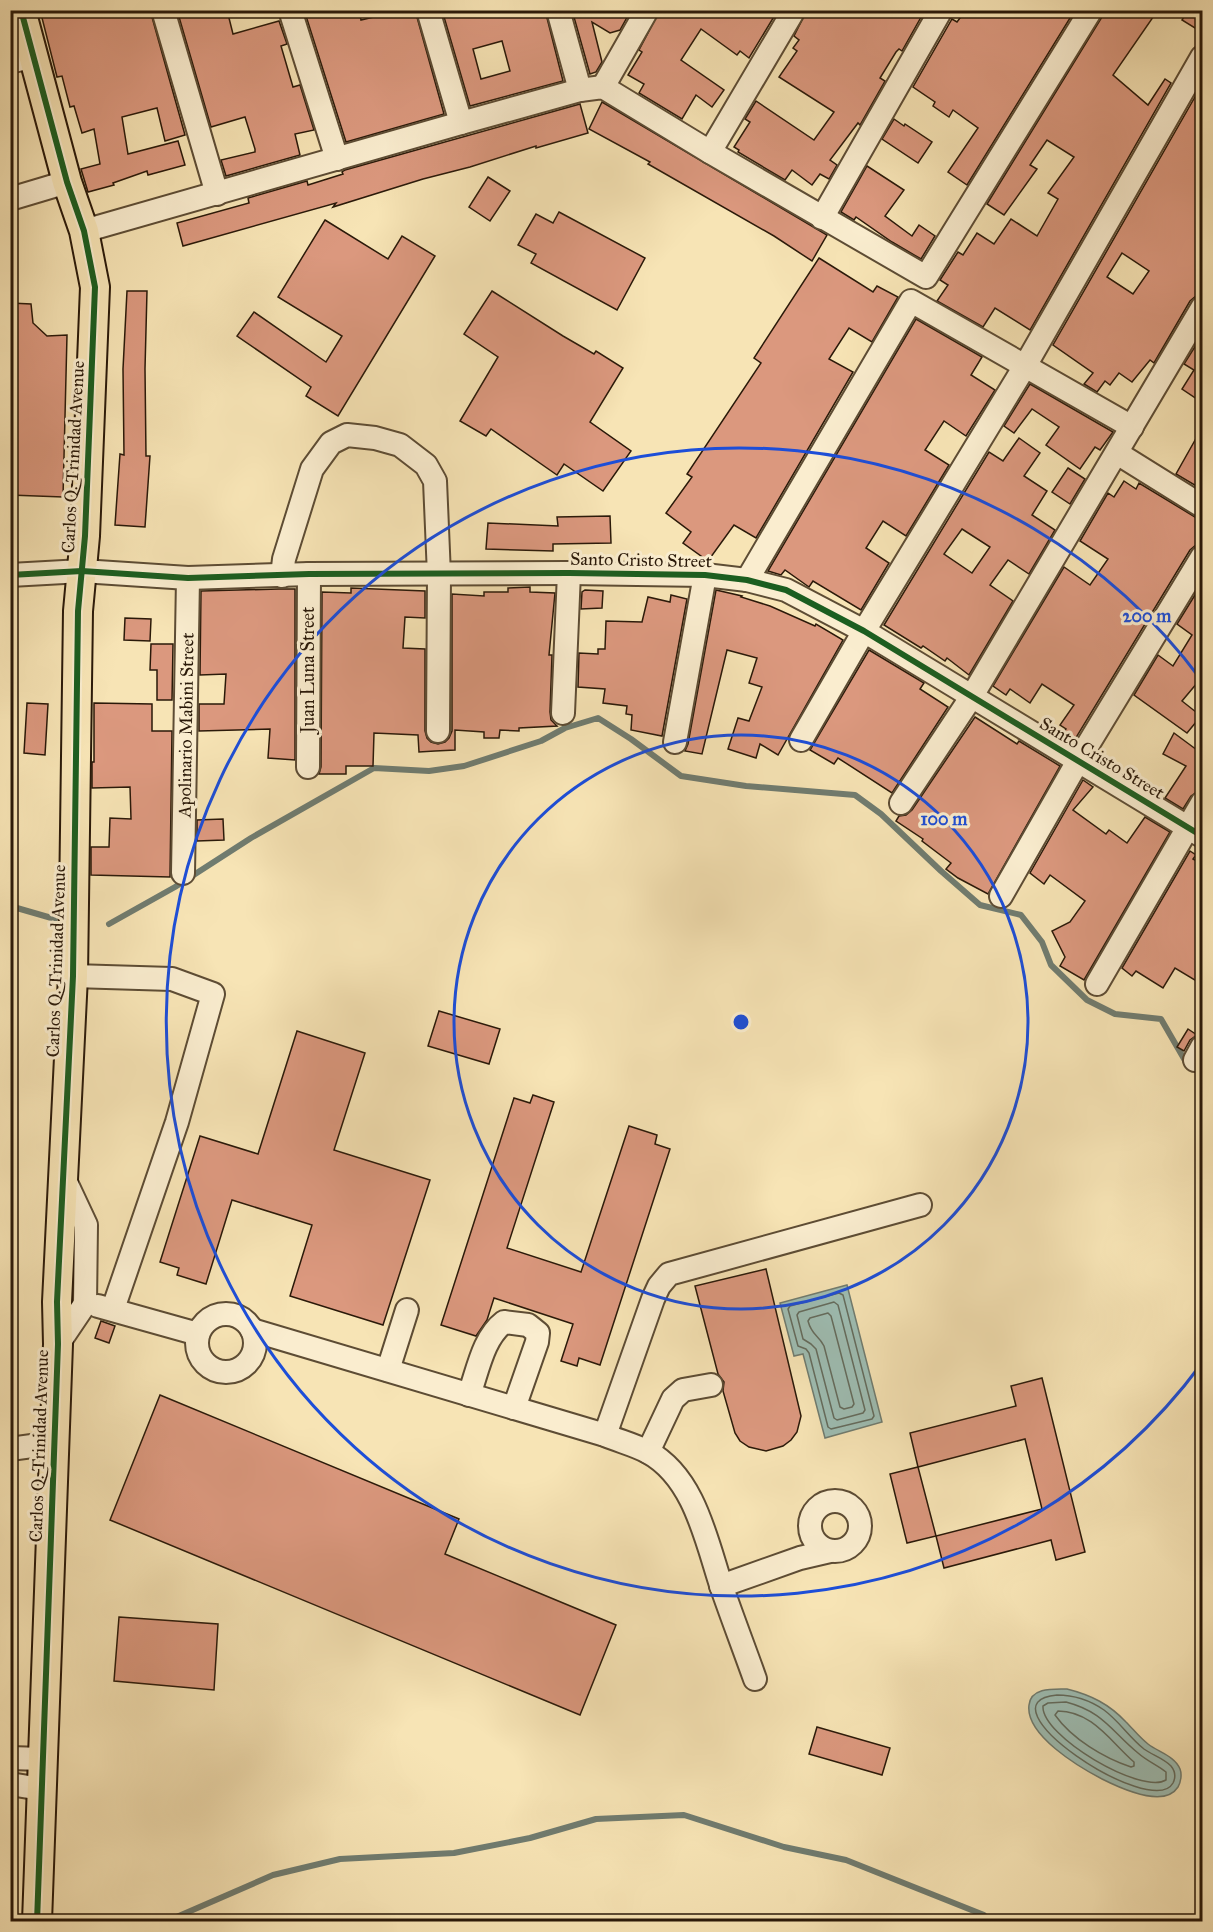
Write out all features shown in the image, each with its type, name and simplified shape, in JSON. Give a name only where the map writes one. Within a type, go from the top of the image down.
[{"type":"main road","name":"Carlos Q. Trinidad Avenue","points":[[21,10],[22,59],[84,231],[95,287],[82,571],[78,611],[73,976],[57,1302],[58,1344],[37,1922]]},
{"type":"street","points":[[164,10],[217,194]]},
{"type":"street","points":[[290,10],[337,159]]},
{"type":"street","points":[[429,10],[461,123]]},
{"type":"street","points":[[558,10],[580,90]]},
{"type":"street","points":[[603,87],[647,10]]},
{"type":"street","points":[[710,152],[794,10]]},
{"type":"street","points":[[822,218],[941,10]]},
{"type":"street","points":[[84,231],[461,123],[580,90],[603,87],[822,218],[926,277],[1090,10]]},
{"type":"street","points":[[801,740],[864,631],[1025,366],[1203,57]]},
{"type":"street","points":[[10,199],[67,182]]},
{"type":"street","points":[[747,580],[911,301],[1132,427]]},
{"type":"street","points":[[901,803],[972,696],[1203,308]]},
{"type":"street","points":[[282,576],[284,559],[312,469],[332,443],[347,435],[375,438],[400,445],[426,465],[435,481],[439,575],[438,731]]},
{"type":"street","points":[[1117,453],[1203,506]]},
{"type":"street","points":[[1001,896],[1078,761],[1203,557]]},
{"type":"street","name":"Santo Cristo Street","points":[[10,575],[82,571],[188,578],[309,574],[569,573],[705,575],[747,580],[786,590],[864,631],[1195,832]]},
{"type":"street","points":[[563,713],[569,573]]},
{"type":"street","name":"Juan Luna Street","points":[[309,574],[309,767]]},
{"type":"street","points":[[675,742],[705,575]]},
{"type":"street","name":"Apolinario Mabini Street","points":[[183,873],[188,578]]},
{"type":"street","points":[[1096,984],[1195,832],[1203,803]]},
{"type":"street","points":[[73,976],[172,979],[213,994],[177,1122],[113,1309]]},
{"type":"street","name":"Carlos Q. Trinidad Avenue","points":[[58,1344],[85,1304],[86,1225],[63,1175]]},
{"type":"street","points":[[605,1435],[653,1299],[659,1286],[669,1274],[920,1205]]},
{"type":"street","points":[[57,1302],[113,1309],[198,1334]]},
{"type":"street","points":[[388,1370],[407,1310]]},
{"type":"street","points":[[223,1314],[240,1317],[252,1330],[254,1338],[252,1355],[240,1368],[224,1372],[208,1366],[202,1360],[196,1344],[198,1334],[207,1321],[223,1314]]},
{"type":"street","points":[[469,1395],[489,1338],[495,1329],[504,1322],[528,1325],[538,1333],[537,1342],[514,1408]]},
{"type":"street","points":[[252,1330],[605,1435],[648,1452],[674,1475],[701,1521],[721,1586],[755,1679]]},
{"type":"street","points":[[648,1452],[673,1399],[683,1390],[711,1385]]},
{"type":"street","points":[[10,1449],[54,1443]]},
{"type":"street","points":[[721,1586],[800,1558],[847,1548],[858,1536],[859,1519],[850,1506],[834,1500],[819,1506],[813,1512],[810,1520],[811,1536],[800,1558]]},
{"type":"street","points":[[811,1536],[816,1543],[830,1551]]},
{"type":"street","points":[[10,1758],[42,1759]]},
{"type":"street","points":[[10,1784],[41,1789]]},
{"type":"water","points":[[847,1285],[882,1422],[825,1438],[803,1354],[794,1356],[780,1303]]},
{"type":"water","points":[[1067,1689],[1092,1697],[1106,1705],[1145,1742],[1174,1761],[1181,1773],[1178,1787],[1163,1796],[1142,1795],[1092,1774],[1055,1749],[1035,1728],[1030,1716],[1029,1705],[1038,1692]]},
{"type":"building","points":[[40,10],[150,10],[185,135],[165,141],[157,108],[122,117],[128,154],[178,141],[185,165],[148,175],[147,171],[113,183],[114,185],[88,192],[81,169],[100,164],[94,129],[82,133],[74,106],[70,107],[62,76],[57,77]]},
{"type":"building","points":[[177,10],[227,10],[233,34],[279,21],[287,44],[281,46],[293,87],[300,85],[314,130],[295,134],[300,155],[226,176],[221,160],[255,152],[255,149],[245,117],[211,127]]},
{"type":"building","points":[[330,10],[359,10],[361,20],[403,10],[415,10],[444,114],[346,142],[306,16]]},
{"type":"building","points":[[442,10],[489,10],[491,16],[511,10],[545,10],[563,81],[470,106]],"holes":[[[502,41],[510,71],[481,79],[473,49]]]},
{"type":"building","points":[[572,10],[589,10],[590,17],[611,10],[631,10],[620,30],[610,33],[592,22],[602,62],[596,72],[590,74]]},
{"type":"building","points":[[660,10],[778,10],[749,58],[740,51],[737,55],[701,29],[681,60],[724,90],[712,107],[696,95],[682,119],[639,93],[644,84],[628,75],[642,52],[639,50]]},
{"type":"building","points":[[807,10],[925,10],[902,51],[899,49],[896,52],[880,78],[885,81],[860,125],[858,123],[830,160],[837,165],[829,179],[820,174],[812,185],[792,170],[785,180],[738,152],[739,150],[734,147],[750,122],[745,119],[756,101],[814,140],[834,112],[779,77],[797,51],[793,48],[799,40],[794,36]]},
{"type":"building","points":[[966,10],[1075,10],[967,185],[948,172],[978,128],[953,110],[949,117],[933,106],[935,102],[913,87],[952,19],[957,22]]},
{"type":"building","points":[[1104,10],[1158,10],[1113,75],[1148,105],[1165,79],[1171,83],[1030,330],[995,308],[983,327],[937,301],[948,285],[940,280],[958,252],[963,255],[977,233],[994,244],[1011,219],[1037,236],[1058,199],[1048,193],[1074,157],[1047,140],[1030,165],[1037,169],[1004,215],[987,204],[1102,17]]},
{"type":"building","points":[[1188,10],[1203,10],[1203,33],[1182,20]]},
{"type":"building","points":[[1203,83],[1203,295],[1196,296],[1190,301],[1154,363],[1150,360],[1132,382],[1119,373],[1110,385],[1105,381],[1097,392],[1084,384],[1093,373],[1053,345]],"holes":[[[1122,253],[1149,271],[1133,294],[1107,277]]]},
{"type":"building","points":[[602,102],[827,235],[812,261],[774,236],[648,164],[650,162],[589,129]]},
{"type":"building","points":[[580,104],[588,133],[536,148],[536,146],[333,207],[336,203],[183,246],[177,223],[249,203],[248,198],[307,181],[308,185],[343,174],[345,170]]},
{"type":"building","points":[[894,119],[932,142],[918,163],[882,139]]},
{"type":"building","points":[[867,166],[904,190],[885,216],[912,236],[919,225],[935,236],[921,259],[856,217],[854,220],[841,212]]},
{"type":"building","points":[[488,177],[510,191],[490,221],[469,207]]},
{"type":"building","points":[[559,212],[645,258],[617,310],[531,263],[536,254],[518,245],[536,214],[553,223]]},
{"type":"building","points":[[325,220],[388,259],[402,236],[435,256],[338,416],[306,396],[311,387],[237,336],[254,312],[326,362],[342,336],[278,297]]},
{"type":"building","points":[[819,258],[873,292],[877,286],[898,297],[872,342],[849,328],[829,359],[853,372],[756,538],[734,525],[708,561],[683,543],[691,532],[666,513],[692,477],[687,474],[761,363],[754,358]]},
{"type":"building","points":[[127,291],[147,291],[146,456],[150,456],[145,527],[115,525],[120,454],[124,455],[123,369]]},
{"type":"building","points":[[492,291],[563,336],[594,354],[596,351],[623,368],[590,422],[631,451],[603,491],[564,464],[557,475],[491,429],[486,436],[460,421],[498,357],[464,334]]},
{"type":"building","points":[[10,303],[31,304],[33,323],[47,336],[67,335],[63,497],[10,495]]},
{"type":"building","points":[[916,319],[982,357],[971,375],[995,390],[966,436],[944,421],[925,450],[949,465],[906,536],[883,521],[866,548],[889,563],[861,610],[813,581],[809,587],[785,570],[781,575],[768,571]]},
{"type":"building","points":[[1203,334],[1203,403],[1182,389],[1194,370],[1184,364]]},
{"type":"building","points":[[1030,384],[1113,432],[1100,450],[1095,447],[1080,469],[1046,445],[1059,427],[1032,409],[1014,433],[1004,426]]},
{"type":"building","points":[[1203,426],[1203,490],[1176,474]]},
{"type":"building","points":[[1019,438],[1040,453],[1024,476],[1047,491],[1032,515],[1055,530],[1029,574],[1008,560],[990,585],[1013,601],[969,675],[947,658],[945,661],[884,625],[989,452],[1003,461]],"holes":[[[962,529],[990,547],[972,573],[944,554]]]},
{"type":"building","points":[[1068,468],[1085,479],[1070,504],[1052,492]]},
{"type":"building","points":[[1124,481],[1136,489],[1139,483],[1195,517],[1203,519],[1203,544],[1196,545],[1190,550],[1074,741],[1063,733],[1066,729],[1060,725],[1074,705],[1042,684],[1030,703],[1010,689],[1006,695],[993,686],[1064,567],[1090,585],[1108,559],[1080,541],[1108,493],[1114,497]]},
{"type":"building","points":[[610,516],[611,543],[553,544],[553,551],[486,549],[488,523],[558,526],[557,517]]},
{"type":"building","points":[[1203,582],[1203,676],[1182,701],[1201,716],[1187,733],[1134,695],[1158,655],[1173,666],[1192,635],[1177,624]]},
{"type":"building","points":[[530,587],[530,592],[555,593],[549,655],[552,655],[550,712],[551,720],[557,726],[519,728],[519,731],[500,730],[499,738],[484,738],[484,732],[455,730],[455,750],[419,752],[418,735],[374,733],[373,766],[346,766],[346,774],[319,774],[321,767],[322,592],[351,593],[351,588],[425,591],[425,618],[405,617],[403,648],[425,649],[425,731],[431,742],[438,744],[445,742],[452,731],[452,594],[484,596],[484,592],[508,592],[508,588]]},
{"type":"building","points":[[295,589],[295,760],[268,758],[270,729],[199,731],[199,704],[224,704],[226,674],[200,675],[201,591]]},
{"type":"building","points":[[585,590],[603,591],[602,608],[581,609],[582,592]]},
{"type":"building","points":[[716,590],[742,596],[815,626],[816,624],[843,640],[778,755],[760,744],[756,758],[728,749],[738,718],[749,721],[762,687],[749,683],[757,658],[727,650],[702,754],[685,751]]},
{"type":"building","points":[[671,595],[687,599],[662,736],[631,730],[632,715],[626,714],[627,706],[603,703],[605,689],[578,687],[579,653],[598,654],[598,649],[605,649],[606,621],[642,622],[648,597],[670,602]]},
{"type":"building","points":[[125,618],[151,619],[150,641],[124,640]]},
{"type":"building","points":[[151,644],[173,644],[172,700],[157,700],[157,670],[150,670]]},
{"type":"building","points":[[869,650],[924,683],[920,689],[948,707],[892,793],[838,758],[834,764],[810,750]]},
{"type":"building","points":[[27,703],[48,704],[45,755],[24,753]]},
{"type":"building","points":[[94,703],[152,704],[152,731],[172,731],[170,877],[91,875],[91,847],[109,847],[110,818],[131,819],[130,787],[92,788]]},
{"type":"building","points":[[975,717],[1017,744],[1019,741],[1060,766],[988,894],[946,869],[951,863],[922,841],[923,839],[896,821],[899,816],[906,815],[912,810]]},
{"type":"building","points":[[1174,733],[1197,750],[1203,742],[1203,788],[1191,796],[1183,809],[1165,798],[1186,766],[1163,754]]},
{"type":"building","points":[[1083,780],[1093,787],[1073,810],[1106,834],[1109,830],[1127,843],[1145,817],[1170,832],[1084,980],[1060,966],[1065,957],[1052,931],[1070,922],[1085,901],[1050,875],[1044,884],[1030,873]]},
{"type":"building","points":[[223,819],[224,840],[197,841],[197,820]]},
{"type":"building","points":[[1190,851],[1196,855],[1193,859],[1203,865],[1203,985],[1175,968],[1163,988],[1136,971],[1132,976],[1122,968]]},
{"type":"building","points":[[439,1011],[500,1029],[489,1064],[428,1046]]},
{"type":"building","points":[[1188,1029],[1197,1035],[1190,1040],[1184,1051],[1177,1047]]},
{"type":"building","points":[[297,1031],[365,1053],[334,1150],[430,1180],[383,1325],[290,1296],[312,1225],[232,1200],[206,1284],[177,1275],[179,1268],[160,1262],[200,1136],[258,1154]]},
{"type":"building","points":[[533,1095],[554,1102],[507,1248],[581,1272],[629,1126],[657,1135],[655,1144],[670,1149],[600,1365],[579,1358],[577,1366],[561,1361],[573,1324],[494,1298],[487,1320],[476,1336],[441,1325],[514,1098],[530,1103]]},
{"type":"building","points":[[766,1269],[801,1416],[797,1432],[791,1440],[783,1446],[766,1451],[749,1447],[740,1441],[735,1433],[723,1391],[724,1382],[718,1374],[695,1286]]},
{"type":"building","points":[[101,1321],[115,1326],[109,1343],[95,1338]]},
{"type":"building","points":[[1042,1378],[1085,1552],[1056,1560],[1051,1540],[944,1568],[936,1536],[1042,1509],[1025,1439],[918,1467],[910,1433],[1016,1406],[1011,1386]]},
{"type":"building","points":[[160,1395],[459,1519],[445,1554],[616,1625],[580,1715],[110,1520]]},
{"type":"building","points":[[918,1467],[936,1536],[907,1543],[890,1474]]},
{"type":"building","points":[[119,1617],[218,1624],[214,1690],[114,1681]]},
{"type":"building","points":[[817,1727],[890,1748],[882,1775],[809,1754]]},
{"type":"waterway","points":[[109,924],[175,887],[251,838],[374,768],[429,771],[464,766],[541,741],[565,728],[598,718],[681,776],[746,786],[855,795],[881,814],[980,905],[1021,915],[1042,942],[1051,965],[1087,1000],[1115,1014],[1161,1019],[1187,1064],[1202,1074]]},
{"type":"waterway","points":[[10,906],[55,919]]},
{"type":"waterway","points":[[165,1922],[273,1875],[340,1859],[454,1853],[530,1838],[596,1819],[684,1815],[784,1847],[846,1860],[984,1915],[987,1922]]},
{"type":"cycle path","points":[[21,10],[67,182],[84,231],[95,287],[85,536],[78,611],[73,976],[57,1302],[58,1344],[37,1922]]},
{"type":"cycle path","points":[[10,575],[82,571],[188,578],[309,574],[569,573],[705,575],[747,580],[786,590],[864,631],[1202,836]]}]
